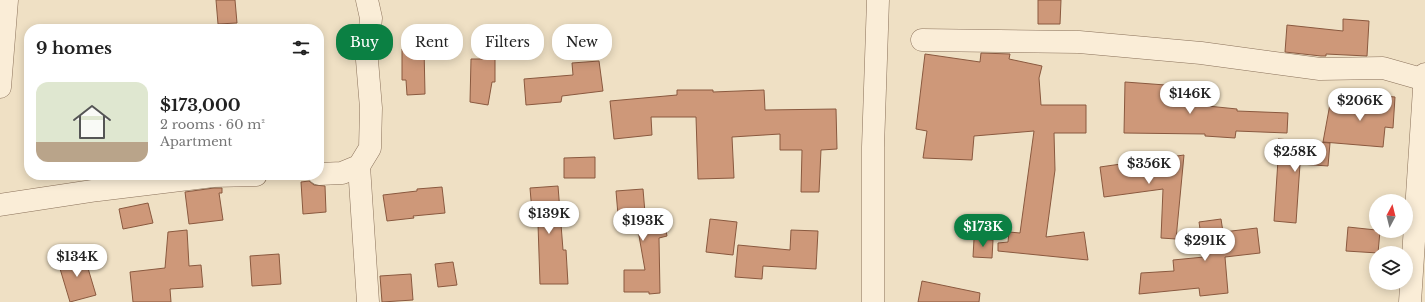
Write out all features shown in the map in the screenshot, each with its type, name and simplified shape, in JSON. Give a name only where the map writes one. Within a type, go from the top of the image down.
[{"type":"street","points":[[0,87],[7,0]]},
{"type":"street","points":[[324,174],[342,174],[359,166],[370,148],[371,108],[367,60],[371,18],[367,0]]},
{"type":"street","points":[[873,302],[873,147],[878,0]]},
{"type":"street","points":[[922,40],[1079,42],[1237,57],[1320,69],[1383,68],[1425,80]]},
{"type":"street","points":[[1410,302],[1425,74]]},
{"type":"street","points":[[359,166],[368,302]]},
{"type":"street","points":[[0,205],[98,190],[181,180]]},
{"type":"building","points":[[216,0],[235,0],[237,23],[218,24]]},
{"type":"building","points":[[1038,0],[1061,0],[1060,24],[1038,24]]},
{"type":"building","points":[[1343,19],[1369,21],[1367,56],[1326,54],[1326,56],[1321,56],[1285,52],[1287,25],[1343,31]]},
{"type":"building","points":[[981,53],[1010,54],[1009,59],[1042,66],[1039,78],[1041,105],[1086,105],[1086,133],[1054,133],[1055,170],[1046,237],[1084,232],[1088,260],[998,251],[998,243],[1008,242],[1009,232],[1020,233],[1034,131],[974,136],[972,160],[923,158],[927,131],[916,129],[925,54],[980,62]]},
{"type":"building","points":[[471,59],[495,60],[495,82],[492,82],[488,105],[470,102]]},
{"type":"building","points":[[402,60],[424,60],[425,94],[407,95],[406,80],[402,80]]},
{"type":"building","points":[[599,61],[603,91],[562,96],[561,102],[526,105],[524,79],[573,75],[572,63]]},
{"type":"building","points":[[1125,82],[1179,86],[1178,103],[1237,109],[1237,111],[1288,113],[1287,133],[1236,131],[1235,138],[1205,136],[1205,134],[1124,133]]},
{"type":"building","points":[[677,90],[713,90],[713,92],[764,90],[765,110],[836,109],[837,149],[821,150],[819,192],[801,192],[802,150],[780,150],[780,134],[732,137],[734,178],[698,179],[696,117],[651,117],[652,135],[614,139],[610,101],[677,95]]},
{"type":"building","points":[[1371,95],[1395,97],[1393,128],[1385,127],[1383,147],[1323,142],[1330,104],[1343,106],[1344,101],[1370,105]]},
{"type":"building","points":[[1278,139],[1330,143],[1328,166],[1300,164],[1296,223],[1274,221]]},
{"type":"building","points":[[1184,155],[1176,239],[1161,238],[1163,189],[1104,197],[1100,167]]},
{"type":"building","points":[[595,157],[595,178],[564,178],[564,158]]},
{"type":"building","points":[[309,181],[314,185],[325,186],[326,212],[303,214],[301,182]]},
{"type":"building","points":[[558,186],[563,250],[566,250],[568,284],[540,284],[538,224],[533,224],[530,188]]},
{"type":"building","points":[[442,187],[445,213],[413,216],[414,218],[387,221],[383,195],[417,191],[417,189]]},
{"type":"building","points":[[222,188],[222,193],[219,193],[223,220],[189,224],[185,192]]},
{"type":"building","points":[[643,189],[645,213],[641,213],[663,215],[667,236],[659,238],[660,293],[649,294],[649,292],[624,292],[624,270],[645,270],[635,213],[618,215],[616,191]]},
{"type":"building","points":[[148,203],[153,223],[123,229],[119,209]]},
{"type":"building","points":[[710,219],[737,222],[733,255],[706,252]]},
{"type":"building","points":[[1221,219],[1223,232],[1257,228],[1260,253],[1225,257],[1228,293],[1200,296],[1199,288],[1139,294],[1141,273],[1174,271],[1173,260],[1204,257],[1199,222]]},
{"type":"building","points":[[1348,227],[1369,229],[1369,238],[1379,238],[1379,246],[1369,246],[1369,252],[1346,251]]},
{"type":"building","points":[[187,230],[189,266],[201,265],[203,287],[170,289],[171,302],[133,302],[130,272],[165,268],[168,232]]},
{"type":"building","points":[[791,230],[818,231],[816,269],[763,266],[762,279],[735,277],[738,245],[790,250]]},
{"type":"building","points":[[974,239],[993,240],[992,258],[973,257]]},
{"type":"building","points":[[279,254],[281,284],[252,286],[250,256]]},
{"type":"building","points":[[84,255],[96,295],[70,302],[58,262]]},
{"type":"building","points":[[453,262],[457,285],[438,287],[435,264]]},
{"type":"building","points":[[411,274],[413,300],[382,302],[380,276]]},
{"type":"building","points":[[922,281],[980,293],[979,302],[918,302]]}]
